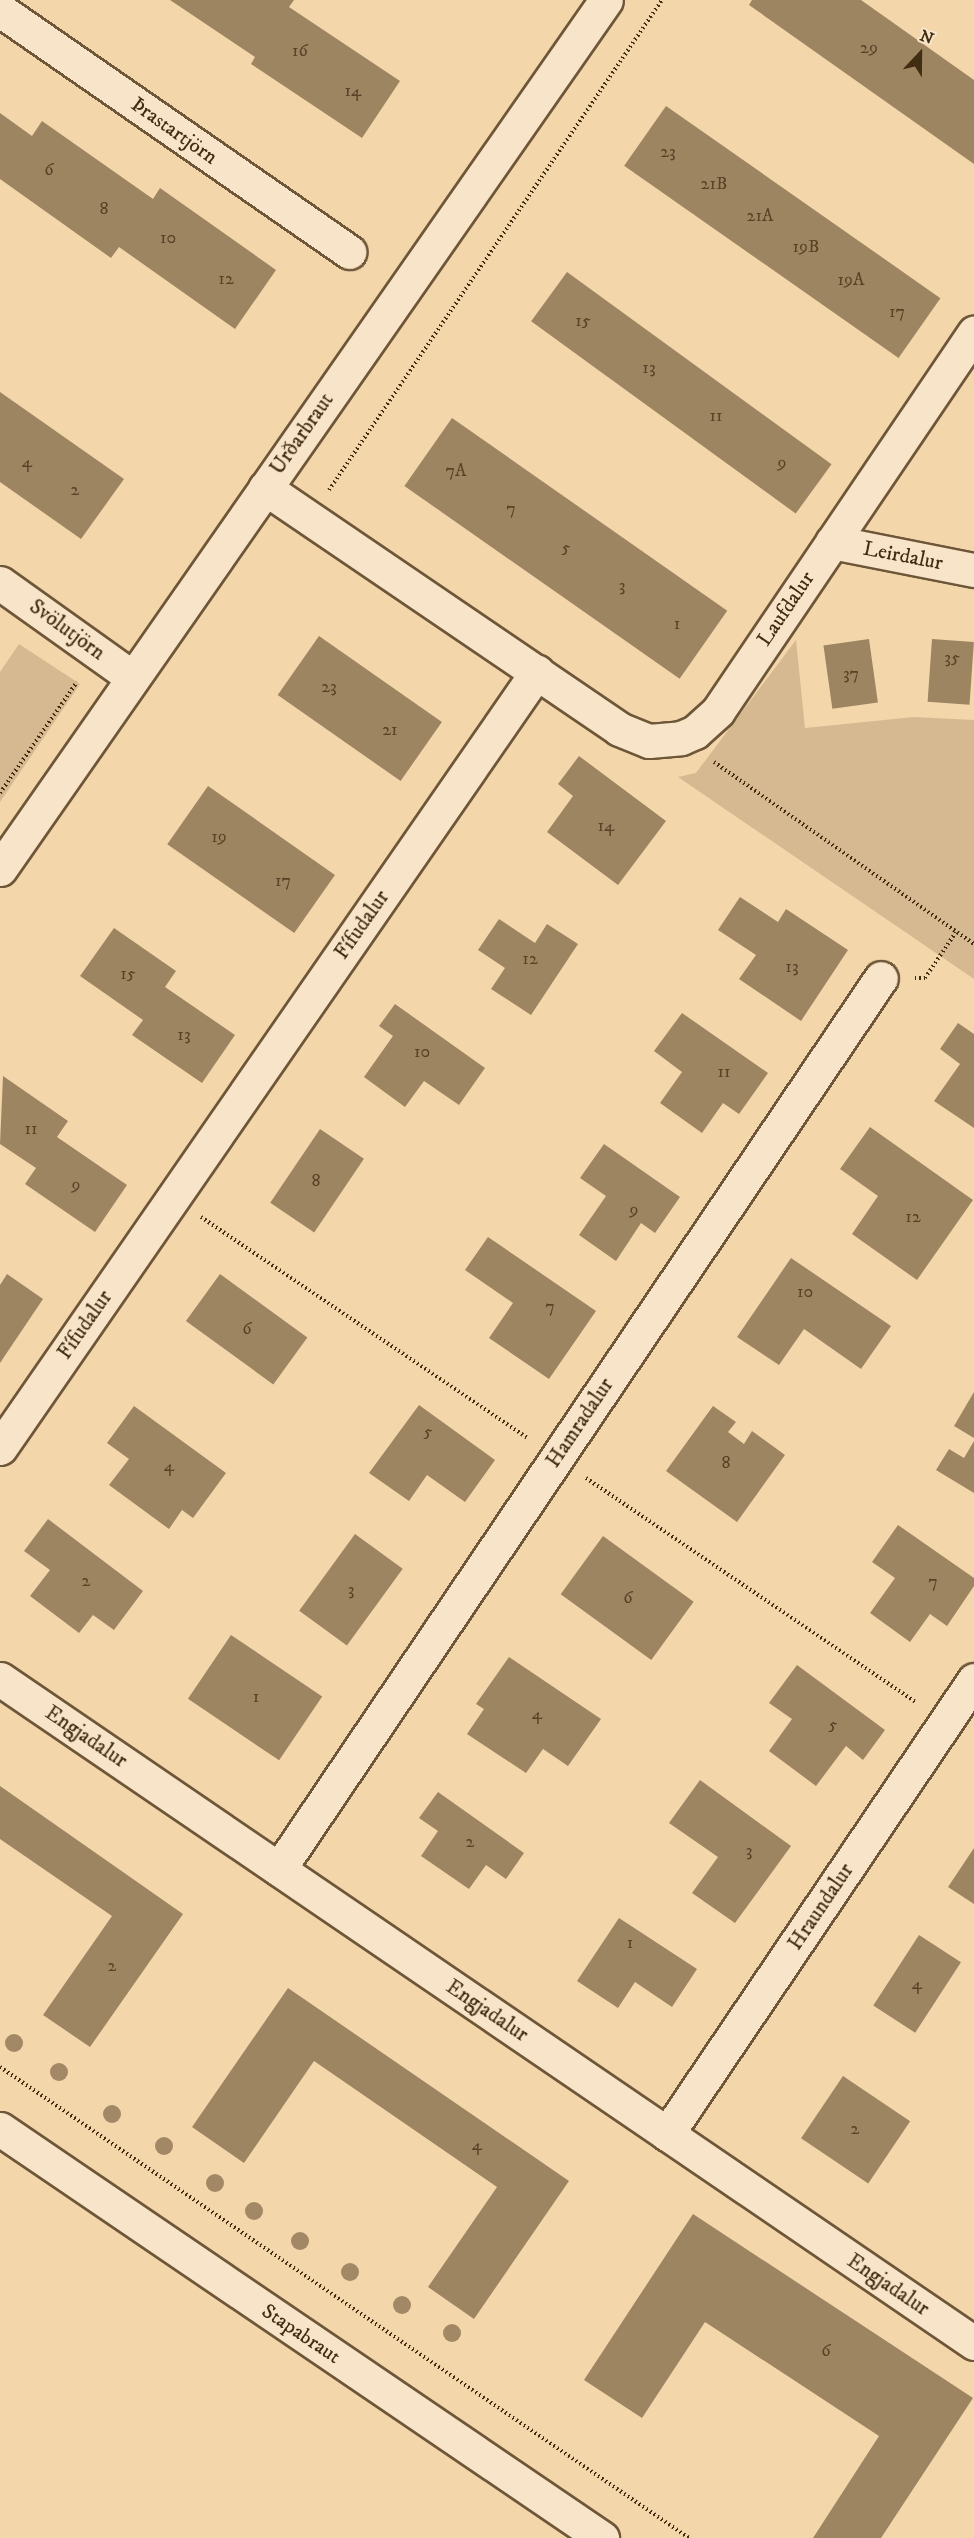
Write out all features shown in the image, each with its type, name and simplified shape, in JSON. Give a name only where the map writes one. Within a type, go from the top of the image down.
[{"type":"street","name":"Urðarbraut","points":[[0,869],[606,0]]},
{"type":"street","name":"Þrastartjörn","points":[[0,10],[349,252]]},
{"type":"street","name":"Laufdalur","points":[[537,672],[634,736],[649,741],[681,738],[701,727],[718,711],[974,333]]},
{"type":"street","points":[[265,488],[537,672]]},
{"type":"street","name":"Leirdalur","points":[[832,542],[974,570]]},
{"type":"street","name":"Svölutjörn","points":[[0,583],[133,678]]},
{"type":"street","name":"Fífudalur","points":[[0,1448],[537,672]]},
{"type":"street","name":"Hamradalur","points":[[279,1869],[881,978]]},
{"type":"street","name":"Engjadalur","points":[[0,1679],[974,2343]]},
{"type":"street","name":"Hraundalur","points":[[667,2134],[974,1680]]},
{"type":"street","name":"Stapabraut","points":[[0,2129],[602,2538]]},
{"type":"path","points":[[310,518],[662,0]]},
{"type":"path","points":[[0,793],[97,652]]},
{"type":"path","points":[[681,738],[974,944]]},
{"type":"path","points":[[881,978],[925,978],[956,932]]},
{"type":"path","points":[[0,2067],[689,2538]]},
{"type":"shaded area","points":[[796,640],[805,728],[914,717],[974,720],[974,979],[678,777],[696,773]]},
{"type":"shaded area","points":[[19,644],[80,684],[0,802],[0,672]]},
{"type":"building","points":[[170,0],[294,0],[289,7],[400,81],[362,138],[251,64],[255,57]]},
{"type":"building","points":[[752,0],[861,0],[974,80],[974,164],[749,5]]},
{"type":"building","points":[[666,106],[940,298],[899,358],[624,166]]},
{"type":"building","points":[[0,113],[32,136],[42,121],[153,199],[160,188],[276,270],[235,329],[119,247],[111,258],[0,179]]},
{"type":"building","points":[[567,272],[832,464],[796,514],[531,321]]},
{"type":"building","points":[[0,392],[124,479],[81,539],[0,482]]},
{"type":"building","points":[[452,418],[727,611],[680,679],[404,486]]},
{"type":"building","points":[[319,636],[442,722],[401,781],[278,695]]},
{"type":"building","points":[[869,639],[878,702],[832,709],[823,645]]},
{"type":"building","points":[[932,639],[974,642],[970,705],[928,702]]},
{"type":"building","points":[[579,756],[666,821],[618,885],[547,832],[573,796],[558,784]]},
{"type":"building","points":[[208,786],[335,875],[294,933],[167,844]]},
{"type":"building","points":[[740,897],[778,922],[786,909],[848,950],[801,1021],[739,979],[756,955],[718,930]]},
{"type":"building","points":[[499,919],[535,943],[547,924],[578,944],[531,1015],[491,989],[505,968],[478,950]]},
{"type":"building","points":[[114,928],[176,971],[165,987],[235,1035],[202,1083],[132,1035],[143,1020],[80,976]]},
{"type":"building","points":[[395,1004],[485,1068],[459,1105],[424,1081],[405,1107],[364,1077],[393,1036],[379,1026]]},
{"type":"building","points":[[682,1013],[768,1073],[739,1114],[723,1103],[702,1133],[660,1103],[682,1072],[654,1051]]},
{"type":"building","points":[[958,1023],[974,1034],[974,1128],[934,1101],[960,1064],[940,1049]]},
{"type":"building","points":[[3,1076],[68,1121],[57,1137],[127,1185],[95,1232],[25,1184],[36,1168],[0,1144]]},
{"type":"building","points":[[870,1127],[973,1200],[917,1280],[852,1234],[878,1196],[840,1169]]},
{"type":"building","points":[[320,1129],[364,1159],[314,1232],[270,1203]]},
{"type":"building","points":[[604,1144],[680,1197],[655,1233],[641,1223],[616,1261],[579,1235],[606,1196],[580,1178]]},
{"type":"building","points":[[488,1237],[596,1311],[549,1379],[489,1338],[513,1303],[465,1270]]},
{"type":"building","points":[[791,1258],[891,1326],[861,1369],[804,1329],[779,1365],[737,1337]]},
{"type":"building","points":[[7,1274],[43,1299],[0,1363],[0,1285]]},
{"type":"building","points":[[220,1274],[307,1337],[273,1384],[186,1321]]},
{"type":"building","points":[[974,1392],[974,1438],[954,1426]]},
{"type":"building","points":[[419,1405],[495,1460],[465,1502],[427,1475],[409,1501],[369,1473]]},
{"type":"building","points":[[134,1406],[226,1473],[193,1518],[182,1510],[169,1529],[109,1485],[129,1459],[107,1443]]},
{"type":"building","points":[[713,1406],[736,1422],[728,1432],[744,1444],[752,1431],[785,1455],[737,1522],[666,1471]]},
{"type":"building","points":[[974,1441],[974,1493],[936,1470],[949,1449],[964,1458]]},
{"type":"building","points":[[48,1519],[143,1591],[114,1630],[93,1615],[79,1633],[30,1596],[50,1570],[24,1551]]},
{"type":"building","points":[[898,1525],[974,1578],[974,1586],[947,1626],[930,1614],[910,1642],[870,1613],[895,1578],[872,1562]]},
{"type":"building","points":[[355,1534],[403,1569],[347,1646],[299,1611]]},
{"type":"building","points":[[603,1536],[694,1602],[651,1660],[561,1594]]},
{"type":"building","points":[[231,1635],[322,1697],[279,1760],[188,1699]]},
{"type":"building","points":[[509,1657],[601,1719],[568,1766],[543,1749],[526,1773],[467,1734],[484,1709],[476,1704]]},
{"type":"building","points":[[797,1665],[885,1730],[863,1760],[846,1746],[816,1786],[769,1751],[792,1719],[769,1703]]},
{"type":"building","points":[[700,1780],[791,1846],[735,1923],[692,1893],[718,1857],[669,1823]]},
{"type":"building","points":[[0,1786],[183,1914],[90,2047],[43,2015],[112,1916],[0,1839]]},
{"type":"building","points":[[438,1792],[524,1853],[506,1879],[486,1865],[469,1889],[421,1856],[438,1831],[419,1818]]},
{"type":"building","points":[[974,1848],[974,1904],[948,1887]]},
{"type":"building","points":[[619,1918],[697,1969],[672,2007],[635,1982],[618,2008],[577,1981]]},
{"type":"building","points":[[919,1935],[961,1962],[915,2033],[873,2005]]},
{"type":"building","points":[[288,1988],[569,2181],[474,2319],[428,2287],[497,2187],[314,2061],[244,2163],[192,2127]]},
{"type":"building","points":[[843,2076],[910,2121],[868,2183],[801,2138]]},
{"type":"building","points":[[693,2214],[973,2398],[881,2538],[813,2538],[879,2436],[705,2322],[642,2418],[584,2380]]}]
